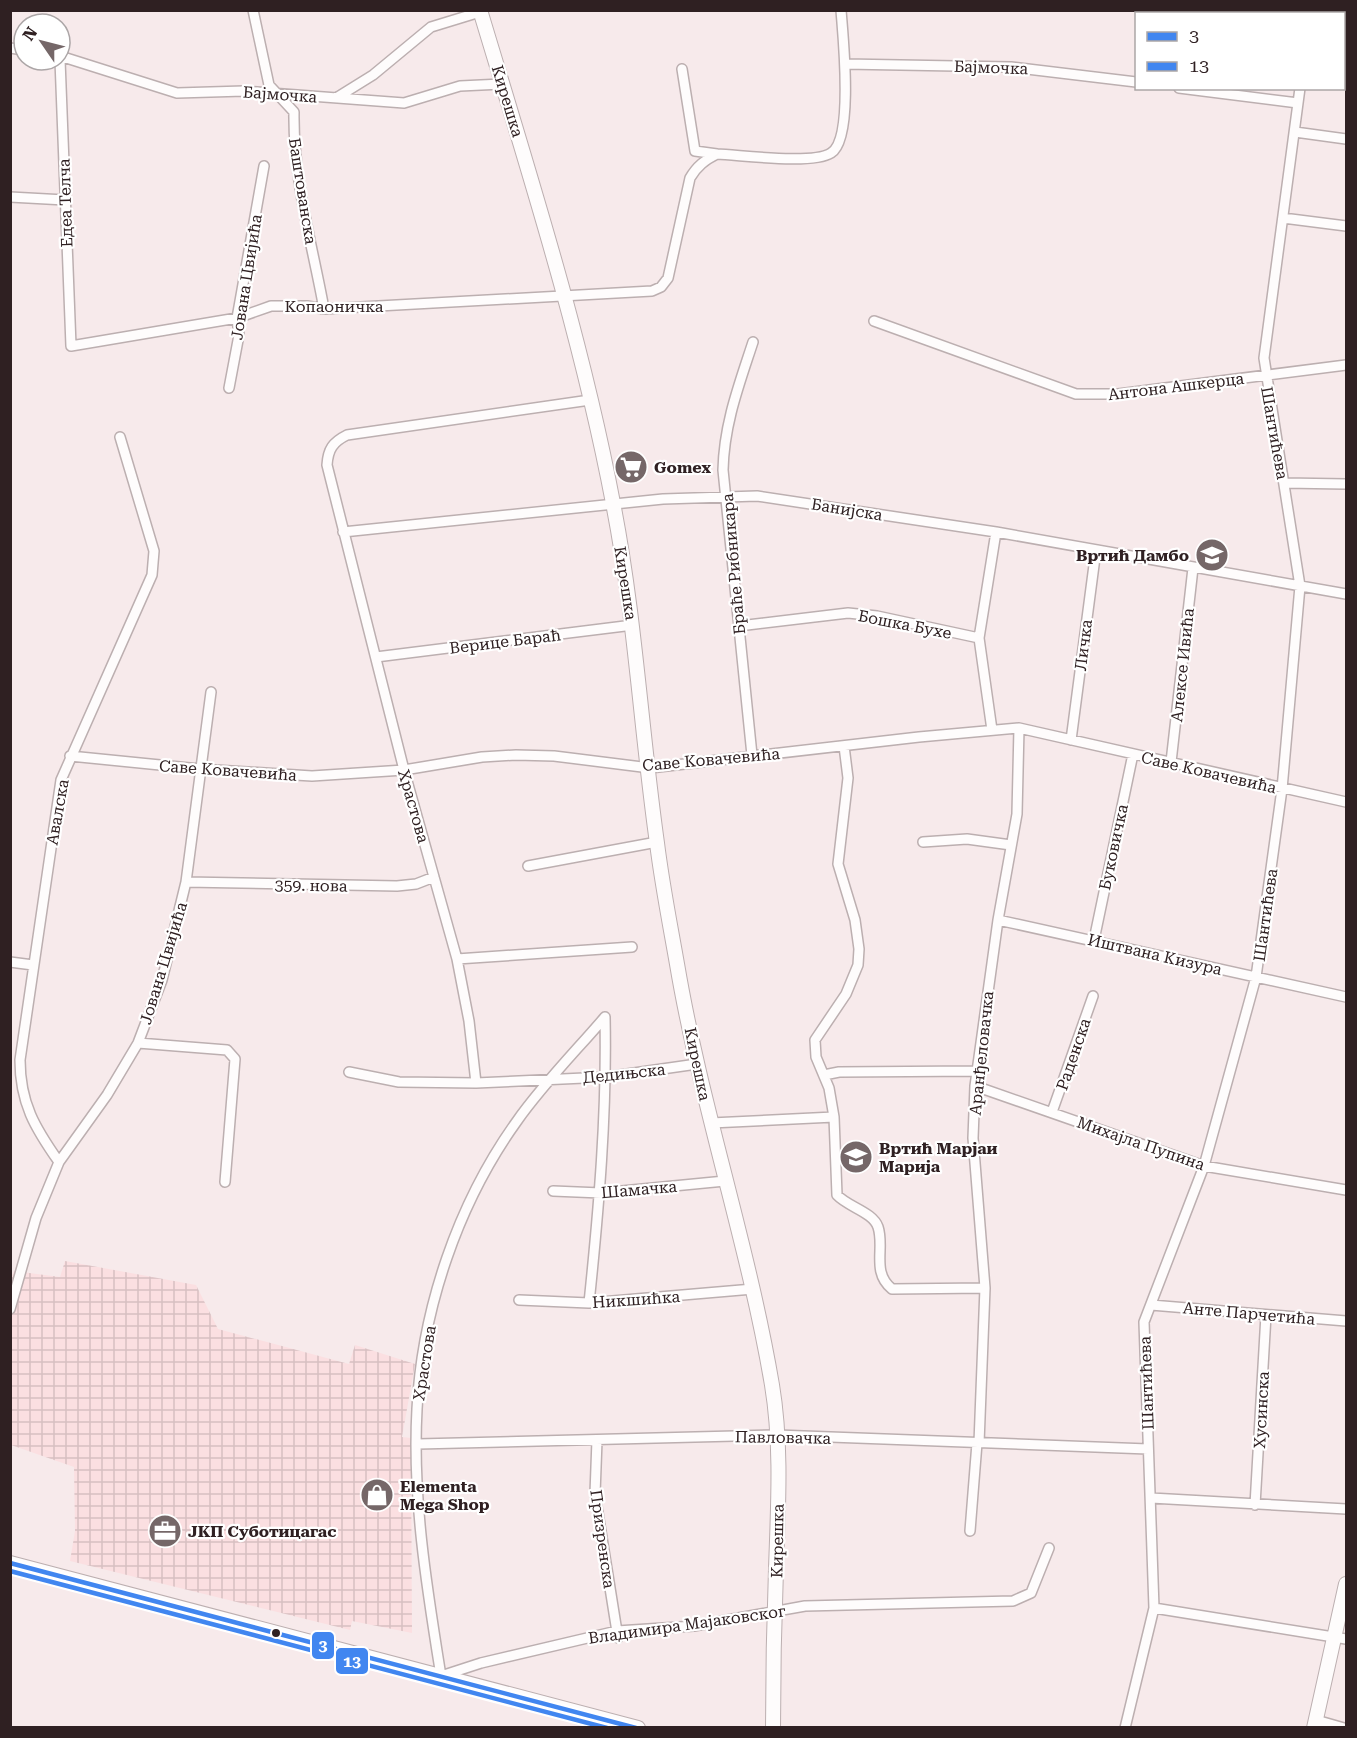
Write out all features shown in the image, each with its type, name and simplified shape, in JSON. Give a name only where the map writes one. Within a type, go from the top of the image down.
[{"type":"street","name":"Баштованска","points":[[253,10],[269,85],[294,112],[293,144],[302,210],[324,309]]},
{"type":"street","points":[[695,151],[813,159],[833,152],[841,141],[843,125],[845,64],[841,10]]},
{"type":"street","name":"Бајмочка","points":[[72,62],[177,93],[244,91],[336,98],[373,75],[431,27],[480,11]]},
{"type":"street","name":"Кирешка","points":[[480,11],[565,297],[591,400],[613,503],[633,625],[657,842],[697,1064],[753,1289],[772,1387],[777,1435],[772,1728]]},
{"type":"street","name":"Бајмочка","points":[[845,64],[1011,67],[1135,82]]},
{"type":"street","points":[[682,69],[696,168]]},
{"type":"street","name":"Едеа Телча","points":[[61,72],[71,346]]},
{"type":"street","points":[[336,98],[404,103],[460,86],[502,84]]},
{"type":"street","points":[[1195,90],[1298,103]]},
{"type":"street","name":"Шантићева","points":[[1125,1728],[1154,1608],[1144,1322],[1204,1166],[1256,977],[1282,789],[1300,586],[1265,375],[1265,334],[1300,90]]},
{"type":"street","points":[[1295,132],[1347,139]]},
{"type":"street","points":[[565,297],[652,291],[661,287],[671,271],[690,178],[696,168],[717,154]]},
{"type":"street","name":"Јована Цвијића","points":[[229,388],[239,335],[237,318],[264,166]]},
{"type":"street","points":[[10,197],[66,200]]},
{"type":"street","points":[[1283,218],[1347,226]]},
{"type":"street","name":"Копаоничка","points":[[71,346],[237,318],[271,306],[307,306],[324,309],[565,297]]},
{"type":"street","name":"Антона Ашкерца","points":[[874,321],[1076,394],[1118,394],[1347,365]]},
{"type":"street","name":"Браће Рибникара","points":[[752,755],[723,470],[724,442],[729,415],[753,342]]},
{"type":"street","points":[[343,532],[327,465],[328,452],[335,441],[347,435],[591,400]]},
{"type":"street","name":"Авалска","points":[[59,1162],[25,1107],[20,1084],[20,1060],[42,918],[54,814],[61,780],[152,575],[154,551],[120,437]]},
{"type":"street","points":[[1284,483],[1347,484]]},
{"type":"street","name":"Банијска","points":[[343,532],[613,503],[757,496],[996,532],[1347,594]]},
{"type":"street","name":"Храстова","points":[[343,532],[404,770],[457,959],[469,1021],[477,1083]]},
{"type":"street","points":[[992,730],[979,638],[996,532]]},
{"type":"street","name":"Личка","points":[[1071,740],[1096,550]]},
{"type":"street","name":"Алексе Ивића","points":[[1171,762],[1193,568]]},
{"type":"street","name":"Бошка Бухе","points":[[739,626],[848,613],[877,616],[979,638]]},
{"type":"street","name":"Верице Бараћ","points":[[376,657],[633,625]]},
{"type":"street","name":"Јована Цвијића","points":[[10,1309],[36,1218],[59,1162],[107,1095],[138,1043],[162,980],[186,882],[211,692]]},
{"type":"street","name":"Саве Ковачевића","points":[[70,756],[200,769],[312,776],[404,770],[482,757],[516,755],[554,756],[650,768],[752,755],[1019,728],[1347,802]]},
{"type":"street","name":"Аранђеловачка","points":[[970,1532],[978,1443],[985,1288],[973,1138],[975,1086],[998,920],[1017,814],[1019,728]]},
{"type":"street","points":[[844,746],[848,778],[838,864],[855,920],[860,949],[858,965],[846,994],[815,1040],[816,1057],[824,1075],[834,1117],[837,1195],[843,1202],[875,1220],[879,1230],[880,1268],[885,1283],[892,1289],[985,1288]]},
{"type":"street","name":"Буковичка","points":[[1094,940],[1133,754]]},
{"type":"street","points":[[923,842],[967,839],[1011,845]]},
{"type":"street","points":[[528,866],[657,842]]},
{"type":"street","name":"359. нова","points":[[186,882],[397,886],[416,884],[434,876]]},
{"type":"street","name":"Иштвана Кизура","points":[[998,920],[1347,997]]},
{"type":"street","points":[[457,959],[632,946]]},
{"type":"street","points":[[10,962],[33,965]]},
{"type":"street","name":"Раденска","points":[[1052,1112],[1093,996]]},
{"type":"street","name":"Храстова","points":[[441,1676],[424,1549],[417,1410],[423,1360],[435,1301],[454,1237],[500,1146],[518,1119],[605,1017],[606,1077]]},
{"type":"street","points":[[138,1043],[227,1050],[233,1054],[235,1059],[225,1182]]},
{"type":"street","name":"Дедињска","points":[[551,1079],[606,1077],[697,1064]]},
{"type":"street","points":[[824,1075],[839,1072],[977,1071]]},
{"type":"street","points":[[349,1072],[399,1082],[477,1083],[551,1079]]},
{"type":"street","points":[[589,1303],[601,1193],[606,1077]]},
{"type":"street","name":"Михајла Пупина","points":[[975,1086],[1204,1166],[1347,1190]]},
{"type":"street","points":[[711,1123],[834,1117]]},
{"type":"street","name":"Шамачка","points":[[554,1191],[601,1193],[725,1181]]},
{"type":"street","name":"Никшићка","points":[[519,1300],[589,1303],[753,1289]]},
{"type":"street","name":"Анте Парчетића","points":[[1151,1305],[1347,1321]]},
{"type":"street","name":"Хусинска","points":[[1255,1505],[1266,1315]]},
{"type":"street","name":"Павловачка","points":[[418,1444],[777,1435],[1148,1449]]},
{"type":"street","name":"Призренска","points":[[597,1440],[595,1494],[618,1634]]},
{"type":"street","points":[[1151,1498],[1347,1509]]},
{"type":"street","name":"Владимира Мајаковског","points":[[441,1676],[480,1663],[618,1634],[694,1626],[806,1606],[1023,1599],[1036,1585],[1048,1548]]},
{"type":"street","points":[[10,1563],[638,1728]]},
{"type":"street","points":[[1344,1728],[1315,1724],[1342,1638],[1347,1584]]},
{"type":"street","points":[[1154,1608],[1342,1638]]},
{"type":"shaded area","points":[[65,1261],[196,1285],[218,1329],[349,1364],[355,1345],[415,1364],[402,1437],[411,1438],[412,1633],[352,1621],[350,1630],[70,1561],[75,1531],[74,1467],[11,1445],[10,1280],[14,1271],[60,1277]]},
{"type":"transit line","name":"3","points":[[10,1563],[636,1728]]},
{"type":"transit line","name":"13","points":[[10,1571],[607,1728]]},
{"type":"place","name":"Gomex","points":[[631,467]]},
{"type":"place","name":"Вртић Дамбо","points":[[1212,555]]},
{"type":"place","name":"Вртић Марјаи Марија","points":[[856,1157]]},
{"type":"place","name":"Elementa Mega Shop","points":[[377,1495]]},
{"type":"place","name":"ЈКП Суботицагас","points":[[165,1531]]}]
